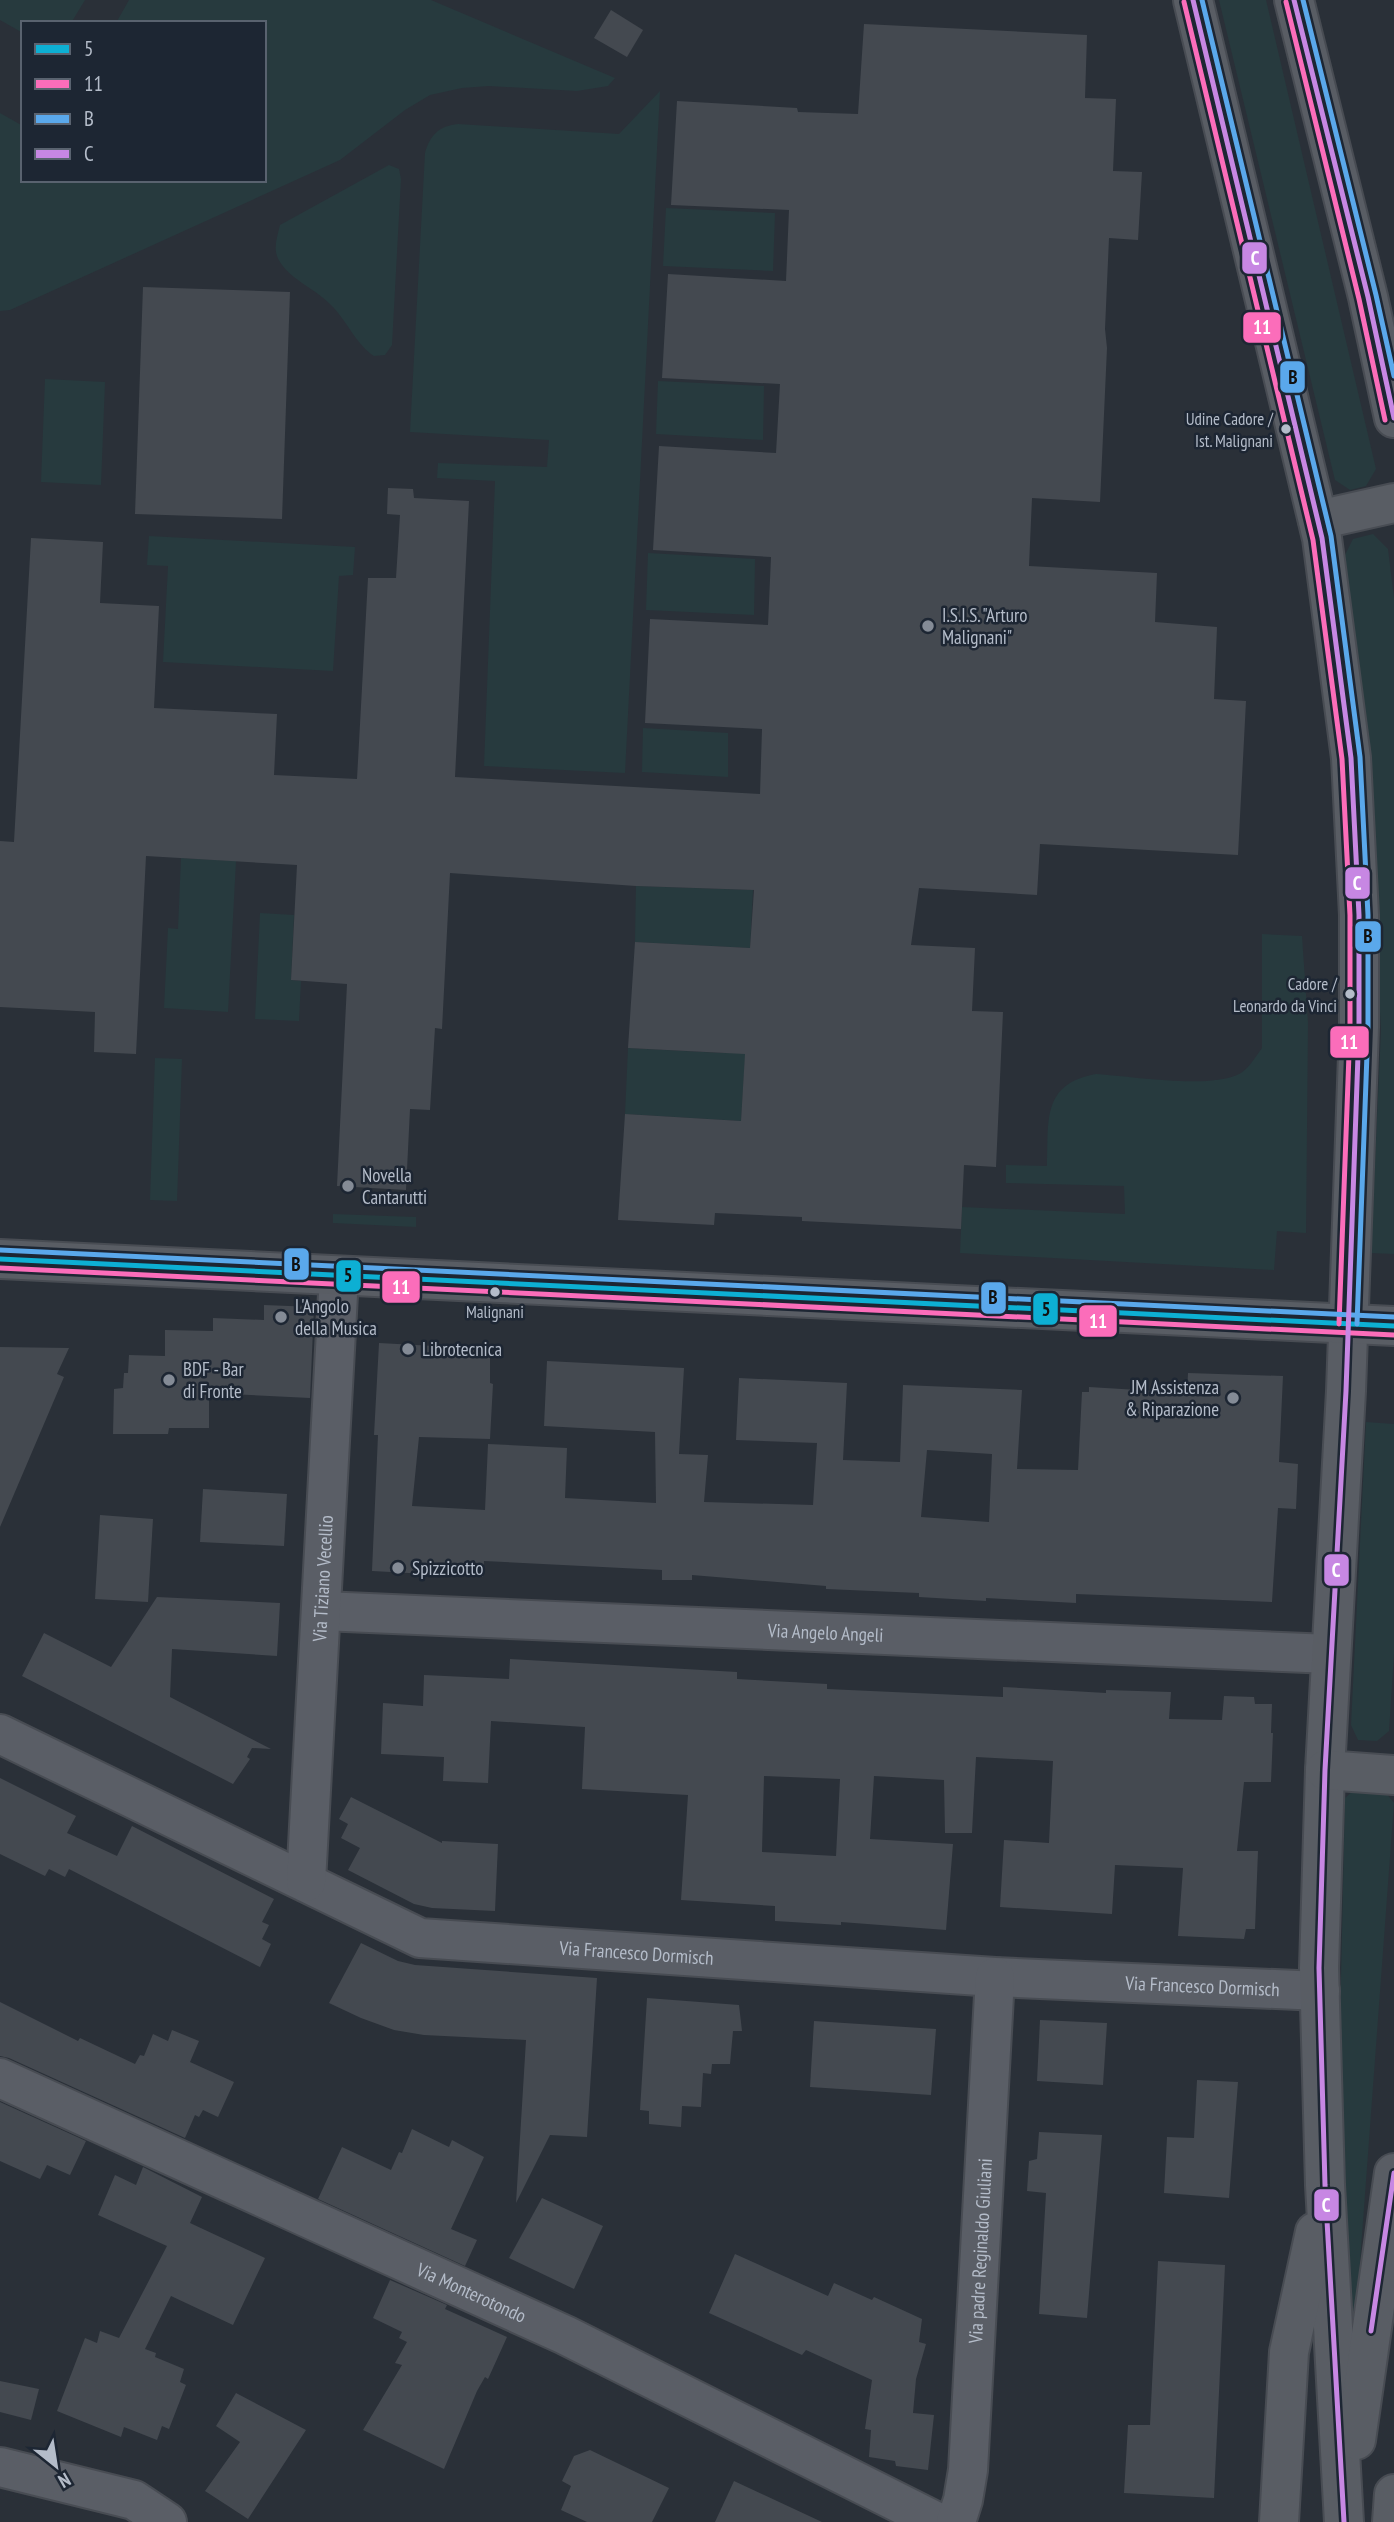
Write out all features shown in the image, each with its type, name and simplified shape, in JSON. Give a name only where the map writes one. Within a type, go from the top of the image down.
[{"type":"main road","points":[[1193,0],[1318,520],[1351,758],[1359,915],[1359,1027],[1319,1968],[1325,2185],[1344,2522]]},
{"type":"main road","points":[[1294,0],[1394,418]]},
{"type":"main road","points":[[1318,520],[1394,503]]},
{"type":"main road","points":[[0,1259],[1394,1326]]},
{"type":"main road","points":[[1326,1760],[1394,1754]]},
{"type":"main road","points":[[1326,1760],[1394,1775]]},
{"type":"main road","points":[[1344,2522],[1394,2173]]},
{"type":"main road","points":[[1279,2522],[1289,2352],[1325,2185]]},
{"type":"main road","points":[[1392,2522],[1394,2494]]},
{"type":"street","name":"Via Tiziano Vecellio","points":[[306,1882],[339,1276]]},
{"type":"street","name":"Via Angelo Angeli","points":[[322,1611],[1331,1654]]},
{"type":"street","name":"Via Francesco Dormisch","points":[[0,1734],[419,1938],[995,1977],[1320,1991]]},
{"type":"street","name":"Via padre Reginaldo Giuliani","points":[[956,2522],[968,2470],[995,1977]]},
{"type":"street","name":"Via Monterotondo","points":[[0,2078],[565,2334],[937,2522]]},
{"type":"street","points":[[0,2467],[134,2500],[167,2522]]},
{"type":"green space","points":[[0,0],[85,0],[72,21],[21,21],[21,32],[0,20]]},
{"type":"green space","points":[[129,0],[431,0],[615,78],[608,86],[577,91],[489,86],[430,95],[405,110],[340,160],[10,310],[0,311],[0,113],[21,125],[21,182],[266,182],[266,21],[117,21]]},
{"type":"green space","points":[[1219,0],[1266,0],[1376,469],[1366,486],[1350,490],[1335,480]]},
{"type":"green space","points":[[660,91],[625,773],[484,766],[495,481],[437,478],[438,463],[547,467],[549,440],[410,432],[425,153],[436,132],[458,124],[619,134]]},
{"type":"green space","points":[[389,165],[399,169],[401,179],[392,345],[385,355],[374,356],[362,346],[327,301],[285,269],[276,253],[276,244],[280,225]]},
{"type":"green space","points":[[666,208],[775,213],[773,271],[663,266]]},
{"type":"green space","points":[[45,379],[105,382],[101,485],[41,482]]},
{"type":"green space","points":[[658,381],[764,386],[763,440],[656,434]]},
{"type":"green space","points":[[1373,534],[1388,549],[1394,598],[1394,1254],[1371,1253],[1381,1030],[1366,758],[1345,555],[1353,539]]},
{"type":"green space","points":[[149,536],[355,547],[353,575],[339,576],[333,671],[163,662],[168,566],[147,565]]},
{"type":"green space","points":[[648,553],[755,559],[754,615],[646,610]]},
{"type":"green space","points":[[643,728],[728,733],[728,777],[642,772]]},
{"type":"green space","points":[[181,858],[236,861],[228,1012],[164,1008],[168,928],[178,929]]},
{"type":"green space","points":[[636,886],[753,890],[750,948],[635,942]]},
{"type":"green space","points":[[260,913],[294,915],[291,980],[301,981],[299,1021],[255,1019]]},
{"type":"green space","points":[[1262,934],[1302,936],[1308,1023],[1306,1233],[1277,1231],[1274,1270],[960,1253],[962,1207],[1125,1214],[1124,1186],[1006,1183],[1006,1165],[1047,1166],[1052,1107],[1065,1086],[1078,1079],[1096,1074],[1170,1081],[1211,1081],[1244,1071],[1262,1048]]},
{"type":"green space","points":[[746,1044],[741,1121],[625,1114],[628,1048],[722,1053]]},
{"type":"green space","points":[[155,1058],[182,1059],[177,1201],[150,1200]]},
{"type":"green space","points":[[333,1214],[416,1217],[416,1227],[333,1223]]},
{"type":"green space","points":[[1366,1422],[1394,1424],[1394,1654],[1389,1731],[1377,1741],[1358,1740],[1351,1725]]},
{"type":"green space","points":[[1359,1786],[1382,1788],[1394,1803],[1352,2370],[1339,2068],[1345,1798]]},
{"type":"building","points":[[611,10],[643,30],[627,57],[594,38]]},
{"type":"building","name":"I.S.I.S. \"Arturo Malignani\"","points":[[864,24],[1087,35],[1085,98],[1116,99],[1113,171],[1142,172],[1138,240],[1109,238],[1100,502],[1032,498],[1029,566],[1157,573],[1155,622],[1217,627],[1214,699],[1246,701],[1238,855],[1040,844],[1037,895],[919,888],[911,945],[975,948],[972,1011],[1003,1012],[996,1167],[964,1165],[961,1229],[802,1221],[802,1217],[715,1213],[714,1225],[618,1220],[625,1114],[741,1121],[745,1054],[628,1048],[635,942],[750,948],[754,890],[636,886],[450,873],[442,1029],[435,1028],[430,1110],[410,1109],[406,1190],[337,1186],[347,984],[291,980],[297,865],[146,856],[136,1054],[94,1052],[95,1012],[0,1007],[0,841],[14,842],[31,538],[103,542],[100,603],[159,606],[154,708],[277,714],[274,775],[357,779],[368,578],[396,578],[400,515],[387,514],[388,488],[413,489],[414,498],[469,501],[455,777],[760,794],[762,729],[645,723],[650,619],[768,625],[771,557],[653,550],[659,446],[776,453],[780,384],[662,378],[668,274],[786,281],[789,210],[671,205],[677,101],[797,108],[798,112],[858,114]]},
{"type":"building","points":[[143,287],[290,292],[282,519],[135,514]]},
{"type":"building","points":[[264,1305],[314,1307],[310,1398],[209,1393],[209,1428],[169,1428],[168,1434],[113,1434],[114,1389],[123,1388],[124,1373],[128,1373],[129,1355],[165,1356],[165,1330],[213,1331],[213,1318],[264,1320]]},
{"type":"building","points":[[379,1343],[490,1349],[490,1383],[493,1384],[490,1439],[419,1437],[412,1506],[485,1510],[488,1444],[567,1448],[565,1498],[656,1503],[655,1432],[544,1426],[547,1361],[684,1368],[679,1454],[708,1455],[704,1502],[813,1505],[817,1443],[736,1440],[739,1378],[847,1383],[843,1460],[900,1462],[903,1385],[1022,1390],[1017,1469],[1078,1470],[1082,1392],[1089,1392],[1089,1387],[1187,1393],[1188,1373],[1283,1376],[1279,1462],[1298,1464],[1296,1509],[1278,1508],[1272,1602],[1076,1594],[1076,1603],[986,1598],[986,1601],[919,1597],[919,1593],[826,1589],[826,1586],[692,1575],[692,1580],[662,1580],[662,1570],[484,1561],[483,1577],[372,1571],[378,1435],[374,1435]],"holes":[[[927,1450],[992,1454],[989,1522],[921,1517]]]},
{"type":"building","points":[[0,1347],[69,1348],[57,1374],[64,1377],[0,1527]]},
{"type":"building","points":[[203,1489],[287,1494],[284,1546],[200,1542]]},
{"type":"building","points":[[100,1515],[153,1519],[148,1602],[95,1599]]},
{"type":"building","points":[[157,1597],[280,1603],[277,1656],[172,1649],[170,1697],[271,1749],[252,1748],[247,1757],[250,1759],[233,1784],[22,1676],[44,1633],[111,1667]]},
{"type":"building","points":[[510,1659],[737,1672],[737,1679],[827,1684],[827,1689],[1003,1697],[1003,1687],[1106,1693],[1106,1690],[1171,1692],[1169,1719],[1222,1720],[1224,1696],[1254,1697],[1255,1704],[1272,1704],[1273,1733],[1271,1782],[1244,1782],[1237,1851],[1258,1851],[1255,1929],[1246,1929],[1244,1939],[1178,1936],[1183,1868],[1115,1865],[1112,1914],[1000,1907],[1004,1840],[1049,1843],[1053,1761],[976,1757],[972,1833],[945,1833],[944,1780],[874,1776],[870,1839],[953,1844],[946,1930],[841,1922],[841,1925],[775,1921],[775,1906],[681,1900],[688,1795],[582,1789],[585,1727],[491,1721],[488,1783],[443,1781],[444,1757],[381,1754],[383,1703],[423,1706],[424,1675],[509,1679]],"holes":[[[764,1776],[840,1779],[836,1856],[762,1852]]]},
{"type":"building","points":[[0,1778],[76,1816],[67,1833],[117,1856],[132,1826],[274,1899],[262,1922],[269,1925],[262,1939],[271,1944],[260,1967],[69,1869],[65,1877],[49,1869],[45,1876],[0,1854]]},
{"type":"building","points":[[351,1797],[442,1843],[498,1844],[495,1911],[432,1908],[414,1904],[348,1870],[360,1848],[341,1838],[348,1824],[339,1819]]},
{"type":"building","points":[[361,1943],[398,1961],[415,1965],[597,1978],[587,2137],[550,2135],[516,2203],[526,2040],[424,2035],[394,2030],[329,2003]]},
{"type":"building","points":[[647,1998],[739,2005],[742,2031],[733,2031],[730,2064],[712,2064],[711,2074],[703,2073],[701,2107],[682,2106],[681,2127],[649,2124],[649,2111],[640,2110]]},
{"type":"building","points":[[0,2002],[78,2041],[80,2038],[135,2064],[140,2055],[144,2056],[153,2034],[168,2041],[172,2030],[199,2041],[190,2062],[234,2082],[218,2117],[203,2110],[199,2117],[195,2115],[185,2138],[0,2056]]},
{"type":"building","points":[[1040,2020],[1107,2023],[1103,2085],[1037,2081]]},
{"type":"building","points":[[814,2021],[936,2029],[931,2095],[810,2087]]},
{"type":"building","points":[[1197,2080],[1238,2082],[1229,2198],[1164,2193],[1167,2137],[1194,2138]]},
{"type":"building","points":[[0,2102],[86,2141],[70,2175],[47,2165],[40,2179],[0,2161]]},
{"type":"building","points":[[412,2129],[449,2147],[452,2140],[484,2157],[451,2229],[477,2240],[465,2266],[318,2199],[342,2147],[391,2170]]},
{"type":"building","points":[[1039,2132],[1102,2135],[1087,2318],[1039,2314],[1046,2193],[1027,2191],[1029,2161],[1037,2159]]},
{"type":"building","points":[[143,2167],[202,2197],[190,2223],[265,2258],[233,2325],[171,2296],[145,2349],[156,2353],[155,2357],[184,2369],[180,2382],[186,2385],[169,2429],[162,2426],[157,2440],[124,2427],[121,2437],[57,2411],[85,2338],[97,2343],[100,2331],[119,2338],[167,2246],[98,2215],[115,2175],[136,2185]]},
{"type":"building","points":[[542,2198],[603,2226],[574,2289],[509,2258]]},
{"type":"building","points":[[735,2254],[828,2296],[834,2283],[872,2300],[874,2297],[922,2319],[919,2342],[926,2344],[916,2379],[913,2413],[934,2415],[928,2470],[896,2466],[895,2461],[869,2457],[871,2430],[865,2429],[872,2380],[806,2350],[802,2355],[709,2313]]},
{"type":"building","points":[[1158,2261],[1225,2265],[1214,2498],[1124,2493],[1128,2425],[1150,2425]]},
{"type":"building","points":[[390,2280],[447,2305],[445,2309],[507,2337],[488,2379],[485,2377],[477,2391],[444,2469],[363,2430],[402,2365],[395,2363],[407,2342],[399,2338],[402,2332],[373,2318]]},
{"type":"building","points":[[0,2381],[39,2389],[31,2420],[0,2412]]},
{"type":"building","points":[[236,2393],[306,2430],[248,2519],[205,2491],[240,2442],[216,2426]]},
{"type":"building","points":[[590,2450],[669,2488],[652,2522],[587,2522],[561,2510],[571,2486],[562,2481],[574,2456]]},
{"type":"building","points":[[734,2481],[822,2522],[715,2522]]},
{"type":"transit line","name":"C","points":[[1193,0],[1322,538],[1351,758],[1359,915],[1359,1027],[1346,1391],[1325,1770],[1319,1968],[1325,2185],[1344,2522]]},
{"type":"transit line","name":"B","points":[[1202,0],[1331,536],[1360,757],[1368,915],[1368,1027],[1357,1324]]},
{"type":"transit line","name":"C","points":[[1294,0],[1368,297],[1394,418]]},
{"type":"transit line","name":"B","points":[[1303,0],[1394,376]]},
{"type":"transit line","name":"11","points":[[1184,2],[1313,540],[1342,759],[1350,915],[1350,1027],[1339,1324]]},
{"type":"transit line","name":"11","points":[[1286,2],[1359,299],[1385,420]]},
{"type":"transit line","name":"B","points":[[0,1250],[1394,1317]]},
{"type":"transit line","name":"5","points":[[0,1259],[1394,1326]]},
{"type":"transit line","name":"11","points":[[0,1268],[1394,1335]]},
{"type":"transit line","name":"C","points":[[1371,2331],[1394,2173]]},
{"type":"place","name":"Udine Cadore / Ist. Malignani","points":[[1286,429]]},
{"type":"place","name":"I.S.I.S. \"Arturo Malignani\"","points":[[928,626]]},
{"type":"place","name":"Cadore / Leonardo da Vinci","points":[[1350,994]]},
{"type":"place","name":"Novella Cantarutti","points":[[348,1186]]},
{"type":"place","name":"Malignani","points":[[495,1292]]},
{"type":"place","name":"L'Angolo della Musica","points":[[281,1317]]},
{"type":"place","name":"Librotecnica","points":[[408,1349]]},
{"type":"place","name":"BDF - Bar di Fronte","points":[[169,1380]]},
{"type":"place","name":"JM Assistenza & Riparazione","points":[[1233,1398]]},
{"type":"place","name":"Spizzicotto","points":[[398,1568]]}]
